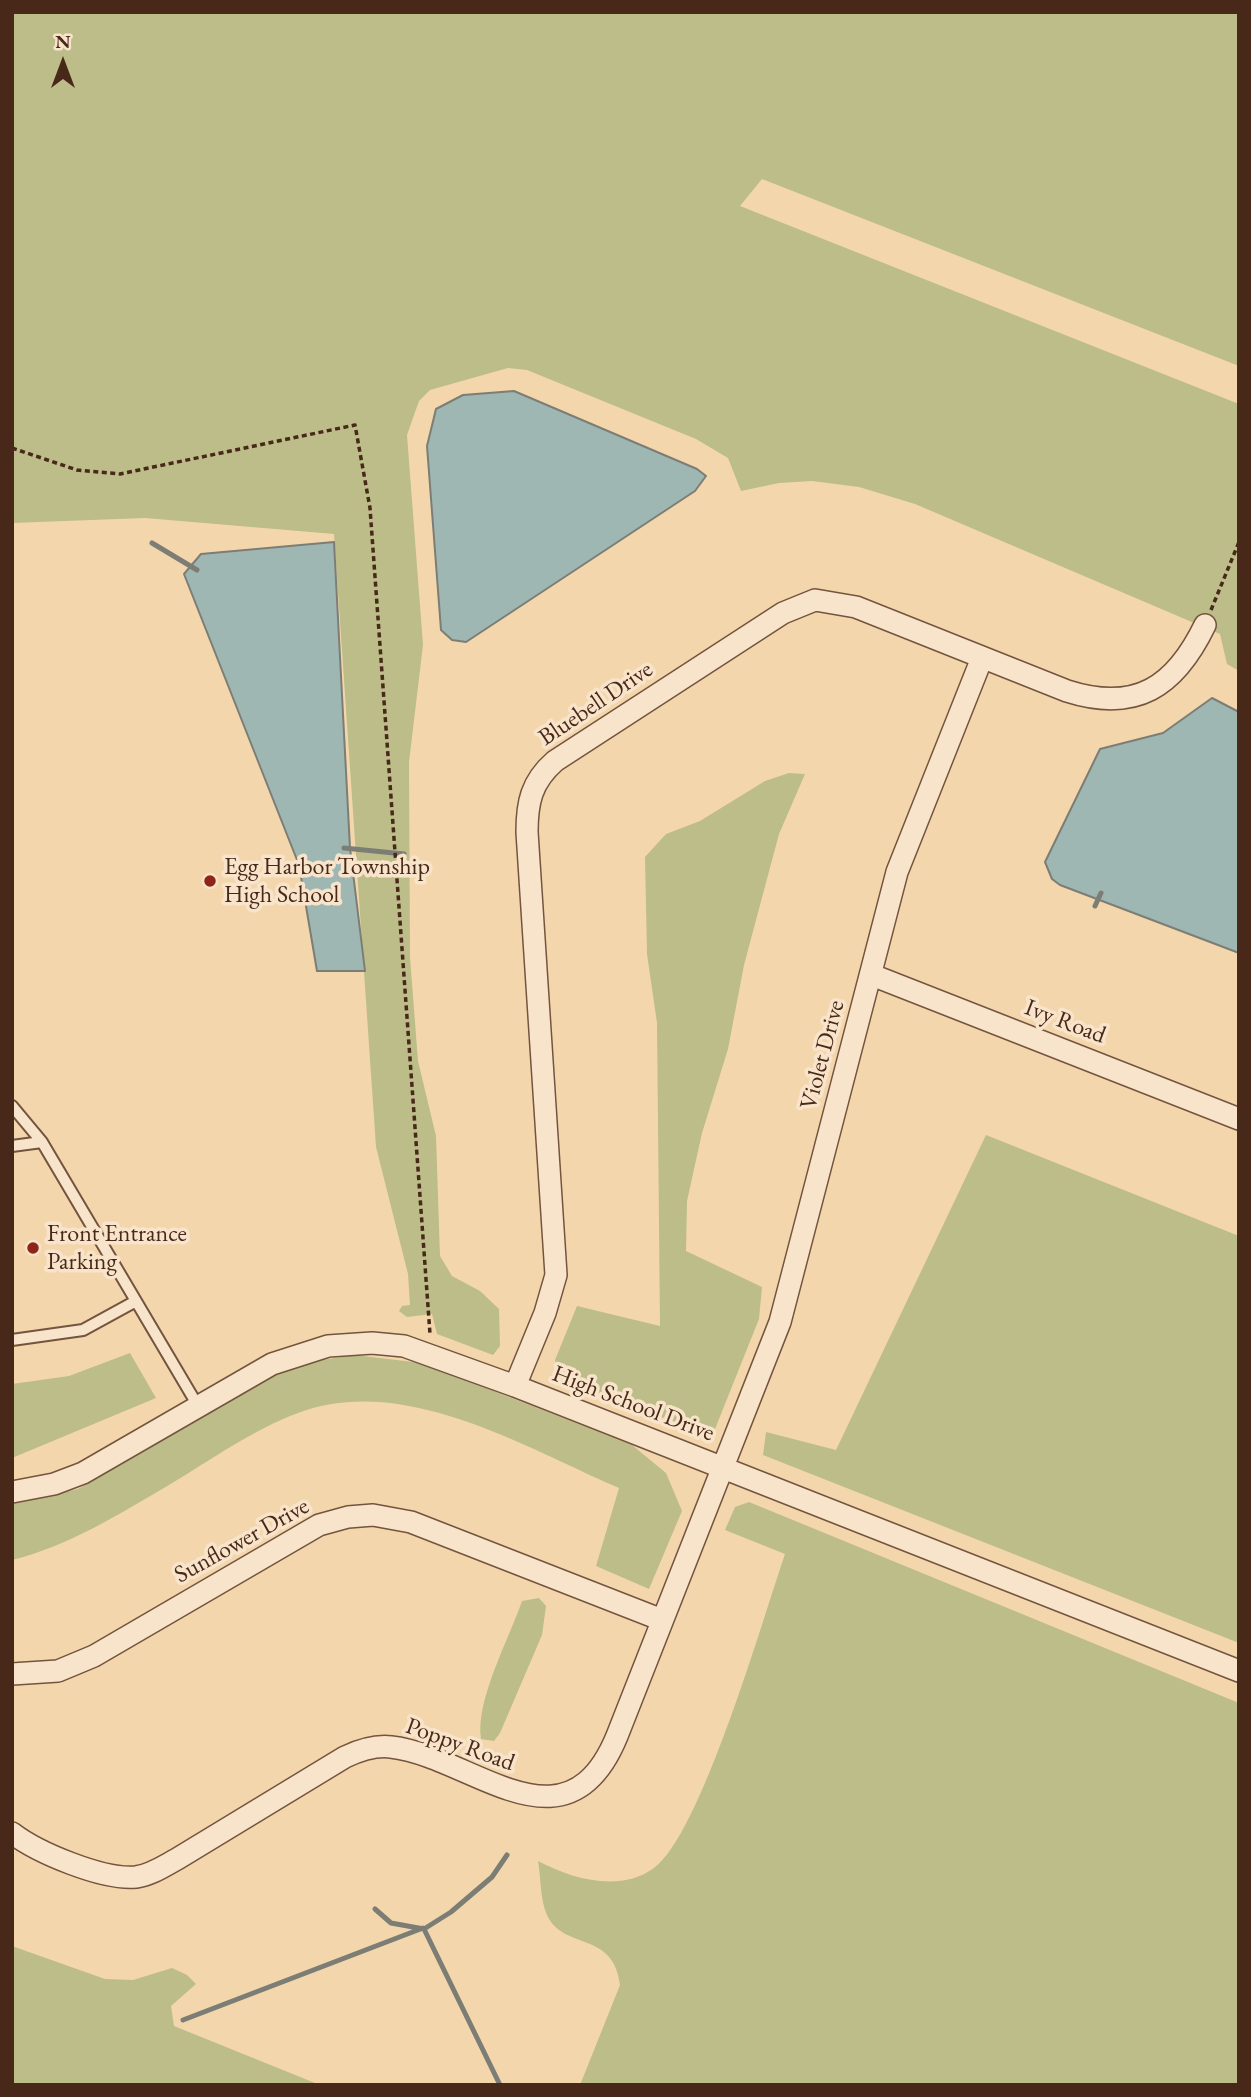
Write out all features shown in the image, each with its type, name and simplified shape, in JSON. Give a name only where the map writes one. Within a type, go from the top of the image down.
[{"type":"street","name":"Bluebell Drive","points":[[515,1386],[545,1313],[556,1275],[527,832],[527,804],[540,775],[555,761],[783,613],[816,600],[856,607],[1089,698],[1111,699],[1139,695],[1173,675],[1186,662],[1205,625]]},
{"type":"street","name":"Violet Drive","points":[[722,1467],[780,1322],[897,872],[982,658]]},
{"type":"street","name":"Ivy Road","points":[[872,975],[1239,1119]]},
{"type":"street","name":"High School Drive","points":[[12,1492],[68,1480],[284,1358],[314,1349],[356,1343],[419,1349],[1239,1671]]},
{"type":"street","name":"Poppy Road","points":[[12,1833],[30,1844],[97,1871],[125,1877],[144,1876],[345,1757],[379,1747],[412,1752],[527,1796],[545,1797],[573,1790],[594,1776],[610,1753],[722,1467]]},
{"type":"street","name":"Sunflower Drive","points":[[12,1674],[58,1671],[94,1656],[311,1529],[356,1516],[383,1516],[411,1522],[662,1620]]},
{"type":"lane","points":[[12,1106],[42,1142],[198,1406]]},
{"type":"lane","points":[[12,1146],[42,1142]]},
{"type":"lane","points":[[12,1340],[83,1330],[136,1301]]},
{"type":"path","points":[[12,448],[76,470],[120,474],[355,425],[370,508],[430,1334]]},
{"type":"path","points":[[1205,625],[1239,542]]},
{"type":"green space","points":[[12,12],[1239,12],[1239,366],[762,179],[740,206],[1239,404],[1239,671],[1227,664],[1220,634],[915,504],[859,487],[812,481],[779,483],[741,491],[728,458],[696,439],[527,370],[508,368],[430,390],[419,401],[407,435],[423,645],[409,762],[410,957],[418,1061],[436,1136],[440,1256],[452,1276],[480,1291],[499,1309],[500,1346],[493,1355],[437,1334],[432,1314],[407,1317],[399,1311],[402,1306],[410,1305],[408,1274],[376,1147],[334,534],[145,518],[12,523]]},
{"type":"green space","points":[[789,773],[805,774],[779,834],[744,965],[728,1049],[702,1133],[687,1201],[686,1251],[762,1287],[759,1319],[715,1429],[698,1431],[559,1377],[555,1360],[577,1306],[660,1326],[657,1023],[647,954],[645,857],[666,834],[700,821],[765,781]]},
{"type":"green space","points":[[986,1135],[1239,1236],[1239,1643],[763,1455],[766,1432],[836,1450]]},
{"type":"green space","points":[[130,1353],[156,1398],[12,1458],[12,1384],[69,1376]]},
{"type":"green space","points":[[354,1355],[422,1363],[632,1445],[666,1473],[682,1511],[649,1589],[596,1566],[619,1488],[462,1420],[421,1408],[379,1402],[338,1403],[281,1420],[93,1528],[54,1546],[12,1560],[12,1504],[78,1489],[277,1374],[316,1361]]},
{"type":"green space","points":[[749,1502],[1239,1703],[1239,2085],[580,2085],[620,1985],[616,1968],[608,1956],[598,1948],[554,1926],[545,1909],[538,1861],[581,1878],[611,1882],[641,1876],[654,1868],[672,1847],[691,1814],[729,1722],[785,1554],[725,1530],[735,1507]]},
{"type":"green space","points":[[539,1598],[546,1606],[542,1635],[500,1733],[494,1741],[481,1739],[483,1707],[488,1689],[522,1601]]},
{"type":"green space","points":[[12,1946],[105,1979],[133,1980],[172,1968],[187,1975],[196,1984],[171,2006],[174,2026],[320,2085],[12,2085]]},
{"type":"water","points":[[514,391],[697,469],[706,476],[695,491],[466,642],[452,640],[441,630],[427,446],[436,409],[463,395]]},
{"type":"water","points":[[334,542],[350,848],[365,971],[317,971],[299,865],[184,574],[201,554]]},
{"type":"water","points":[[1212,698],[1239,712],[1239,953],[1060,885],[1052,879],[1045,862],[1100,749],[1163,733]]},
{"type":"waterway","points":[[152,543],[197,570]]},
{"type":"waterway","points":[[344,848],[404,854]]},
{"type":"waterway","points":[[1095,906],[1101,893]]},
{"type":"waterway","points":[[424,1929],[451,1912],[492,1877],[507,1855]]},
{"type":"waterway","points":[[375,1909],[391,1923],[424,1929],[500,2085]]},
{"type":"waterway","points":[[183,2020],[423,1928]]},
{"type":"place","name":"Egg Harbor Township High School","points":[[210,881]]},
{"type":"place","name":"Front Entrance Parking","points":[[33,1248]]}]
